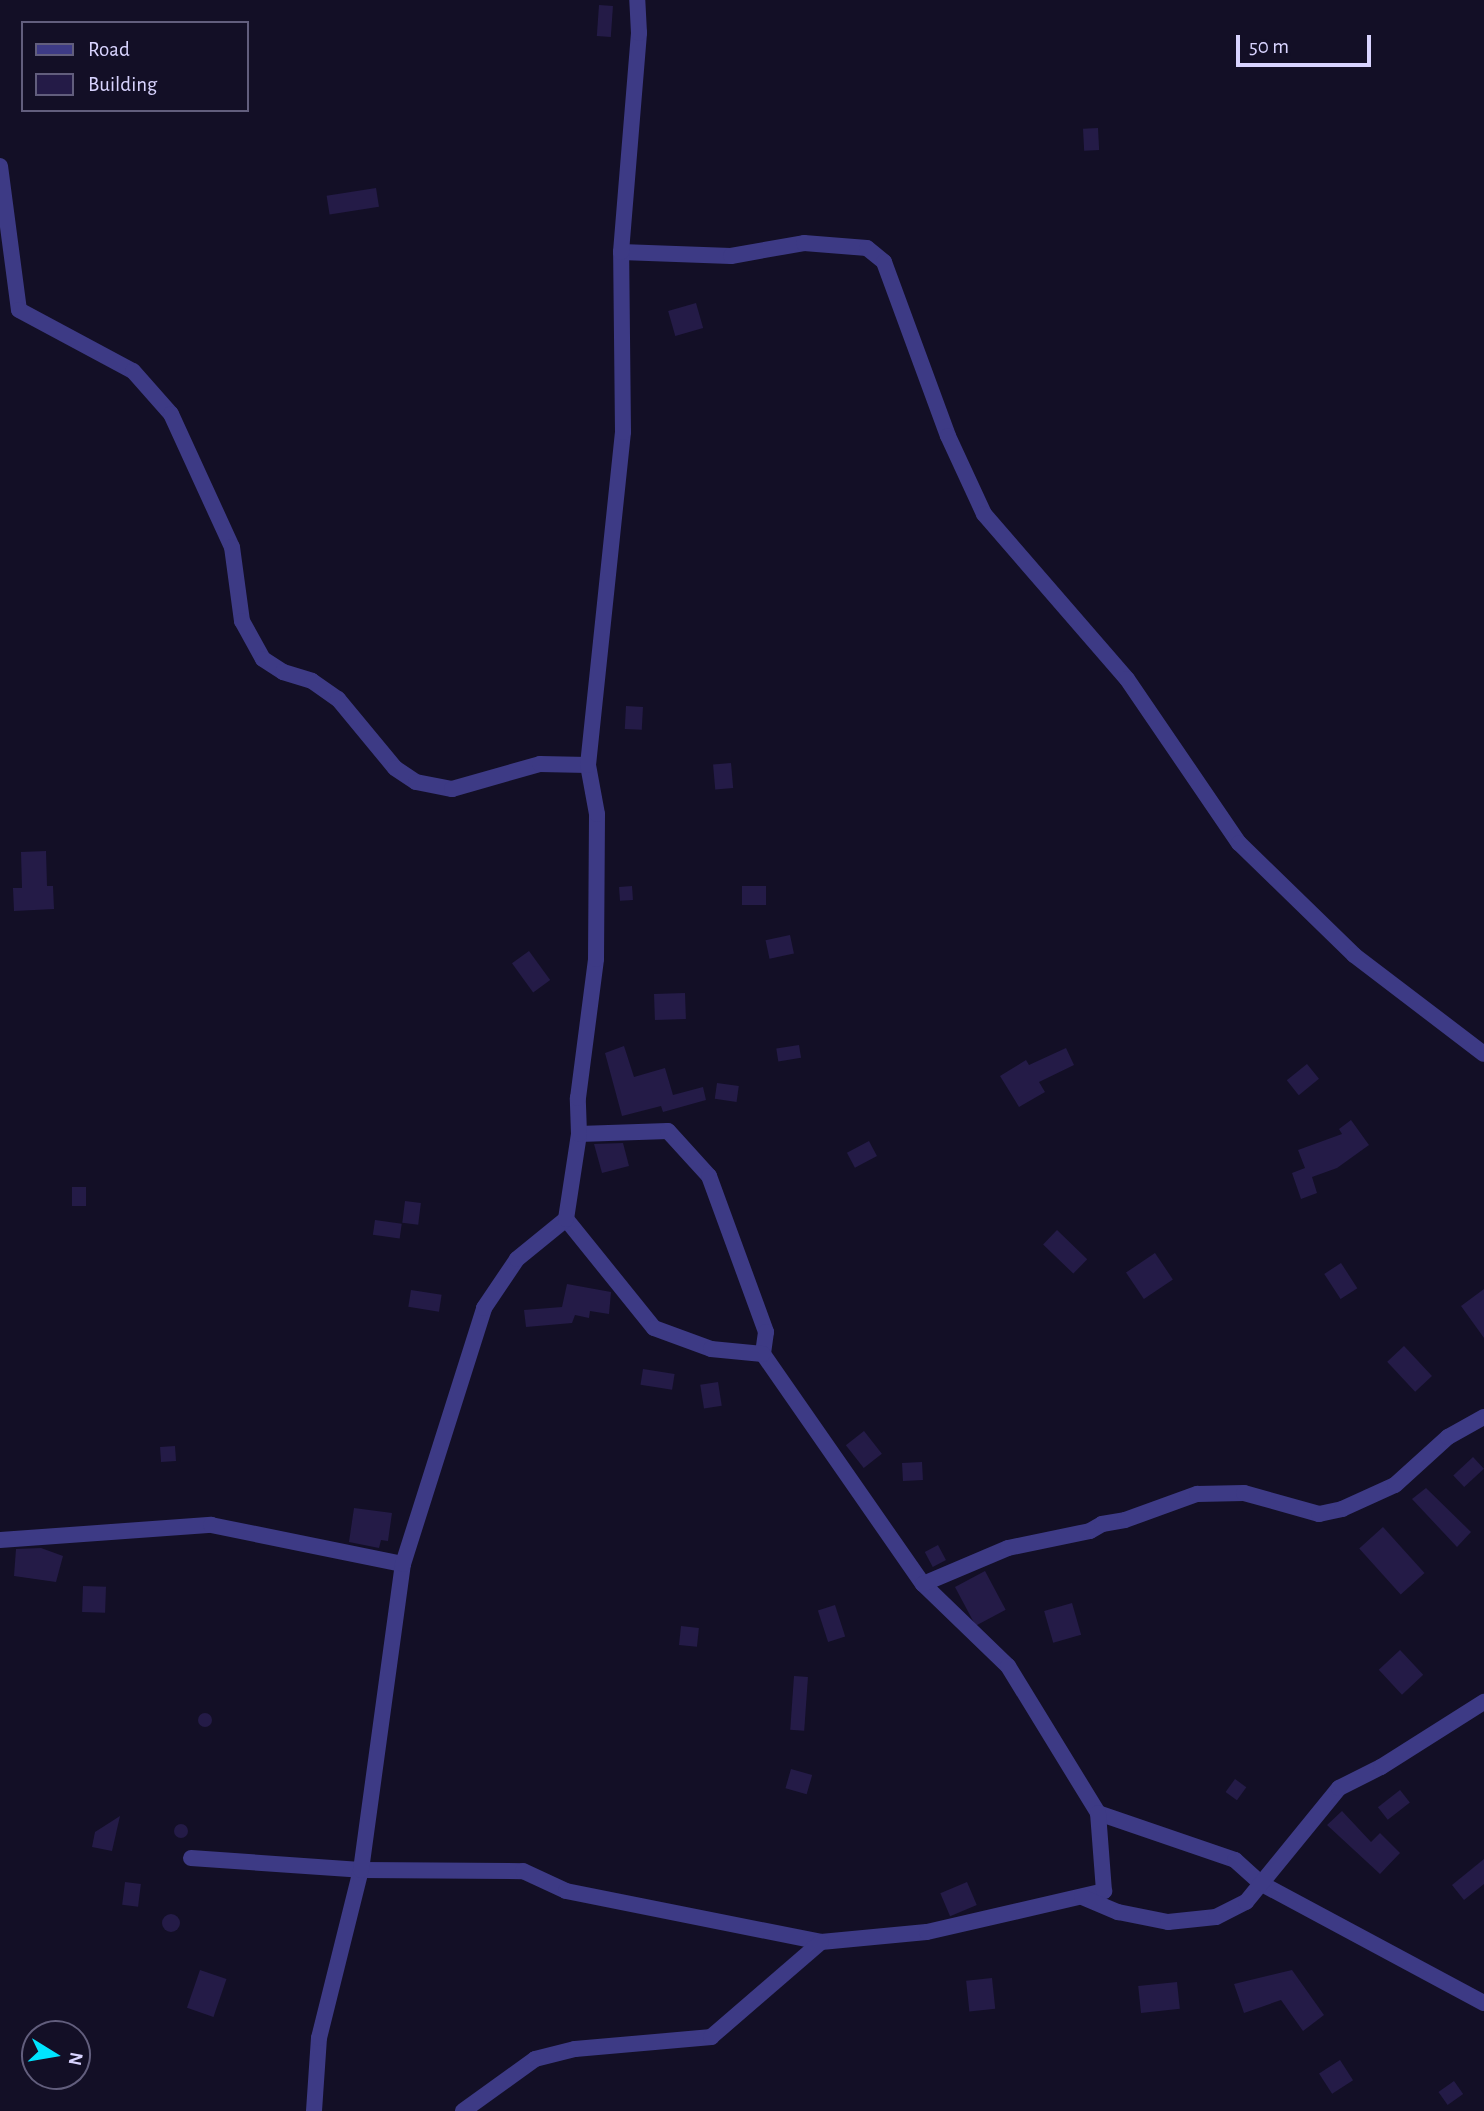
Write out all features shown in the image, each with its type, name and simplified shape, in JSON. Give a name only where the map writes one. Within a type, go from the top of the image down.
[{"type":"street","points":[[314,2111],[318,2038],[361,1870],[402,1564],[484,1308],[517,1259],[566,1219],[579,1134],[578,1098],[596,959],[597,814],[588,765],[622,432],[621,252],[639,33],[637,0]]},
{"type":"street","points":[[0,166],[19,310],[133,371],[171,414],[232,547],[242,621],[264,659],[283,672],[312,681],[338,699],[395,768],[416,782],[452,789],[540,764],[588,765]]},
{"type":"street","points":[[621,252],[731,256],[804,243],[867,248],[884,262],[948,436],[984,514],[1127,679],[1239,843],[1353,955],[1484,1054]]},
{"type":"street","points":[[191,1858],[361,1870],[523,1871],[566,1891],[821,1942],[927,1931],[1104,1891],[1098,1813],[1008,1665],[923,1584],[763,1354],[766,1332],[709,1176],[668,1130],[579,1134]]},
{"type":"street","points":[[566,1219],[654,1328],[711,1349],[763,1354]]},
{"type":"street","points":[[923,1584],[1008,1548],[1090,1531],[1102,1524],[1125,1520],[1198,1494],[1244,1493],[1319,1514],[1342,1509],[1395,1485],[1448,1437],[1484,1417]]},
{"type":"street","points":[[0,1541],[211,1525],[402,1564]]},
{"type":"street","points":[[1082,1896],[1118,1912],[1168,1922],[1216,1917],[1246,1902],[1339,1788],[1381,1767],[1484,1702]]},
{"type":"street","points":[[1098,1813],[1235,1860],[1262,1884],[1484,2003]]},
{"type":"street","points":[[463,2111],[535,2059],[575,2049],[711,2037],[821,1942]]},
{"type":"building","points":[[599,5],[613,6],[611,37],[597,36]]},
{"type":"building","points":[[1098,128],[1099,150],[1084,151],[1083,129]]},
{"type":"building","points":[[376,188],[379,207],[330,215],[327,196]]},
{"type":"building","points":[[696,303],[703,328],[675,336],[668,311]]},
{"type":"building","points":[[626,706],[643,707],[642,730],[625,729]]},
{"type":"building","points":[[731,763],[733,788],[715,789],[713,765]]},
{"type":"building","points":[[46,851],[47,886],[53,886],[54,909],[14,911],[13,888],[22,888],[21,852]]},
{"type":"building","points":[[632,886],[633,900],[620,901],[619,887]]},
{"type":"building","points":[[742,886],[766,886],[766,905],[742,905]]},
{"type":"building","points":[[790,935],[794,954],[769,959],[766,940]]},
{"type":"building","points":[[529,951],[550,980],[533,992],[512,963]]},
{"type":"building","points":[[685,993],[686,1019],[655,1020],[654,994]]},
{"type":"building","points":[[799,1045],[801,1058],[778,1061],[776,1049]]},
{"type":"building","points":[[624,1046],[634,1077],[665,1068],[673,1095],[703,1087],[706,1100],[663,1112],[661,1106],[622,1116],[605,1053]]},
{"type":"building","points":[[1066,1048],[1074,1065],[1039,1082],[1045,1092],[1019,1107],[1000,1076],[1026,1060],[1029,1065]]},
{"type":"building","points":[[1307,1064],[1319,1079],[1299,1095],[1287,1080]]},
{"type":"building","points":[[717,1083],[739,1086],[737,1102],[715,1099]]},
{"type":"building","points":[[1351,1120],[1369,1145],[1337,1168],[1312,1177],[1317,1193],[1301,1199],[1292,1173],[1305,1168],[1298,1150],[1342,1134],[1339,1129]]},
{"type":"building","points":[[869,1141],[877,1156],[855,1168],[847,1153]]},
{"type":"building","points":[[623,1143],[629,1166],[602,1173],[594,1144]]},
{"type":"building","points":[[72,1187],[86,1187],[86,1206],[72,1206]]},
{"type":"building","points":[[405,1201],[421,1203],[418,1225],[402,1223]]},
{"type":"building","points":[[375,1220],[402,1224],[400,1239],[373,1235]]},
{"type":"building","points":[[1057,1230],[1087,1259],[1073,1274],[1043,1244]]},
{"type":"building","points":[[1155,1253],[1173,1280],[1144,1299],[1126,1273]]},
{"type":"building","points":[[1341,1263],[1357,1288],[1341,1299],[1324,1274]]},
{"type":"building","points":[[567,1284],[611,1292],[609,1314],[590,1311],[589,1318],[575,1315],[572,1323],[526,1327],[524,1310],[562,1307]]},
{"type":"building","points":[[1484,1289],[1484,1338],[1461,1306]]},
{"type":"building","points":[[411,1290],[442,1295],[439,1312],[408,1307]]},
{"type":"building","points":[[1404,1346],[1432,1376],[1415,1392],[1387,1362]]},
{"type":"building","points":[[643,1369],[675,1374],[672,1390],[640,1385]]},
{"type":"building","points":[[718,1382],[722,1406],[704,1409],[700,1385]]},
{"type":"building","points":[[864,1431],[882,1454],[864,1468],[846,1445]]},
{"type":"building","points":[[175,1446],[176,1461],[161,1462],[160,1447]]},
{"type":"building","points":[[1473,1457],[1484,1469],[1464,1487],[1453,1475]]},
{"type":"building","points":[[922,1462],[923,1480],[903,1481],[902,1463]]},
{"type":"building","points":[[1426,1488],[1471,1532],[1457,1547],[1412,1499]]},
{"type":"building","points":[[354,1508],[392,1513],[388,1541],[381,1540],[379,1548],[349,1542]]},
{"type":"building","points":[[1383,1527],[1424,1573],[1401,1594],[1359,1548]]},
{"type":"building","points":[[938,1545],[946,1560],[933,1567],[925,1552]]},
{"type":"building","points":[[41,1548],[63,1556],[56,1582],[14,1576],[16,1549]]},
{"type":"building","points":[[985,1571],[1006,1610],[976,1626],[955,1587]]},
{"type":"building","points":[[83,1586],[106,1587],[105,1613],[82,1612]]},
{"type":"building","points":[[1072,1603],[1081,1635],[1053,1643],[1044,1611]]},
{"type":"building","points":[[835,1605],[845,1636],[828,1642],[818,1611]]},
{"type":"building","points":[[681,1626],[699,1628],[697,1647],[679,1645]]},
{"type":"building","points":[[1400,1650],[1423,1675],[1402,1695],[1379,1670]]},
{"type":"building","points":[[794,1676],[808,1677],[804,1731],[790,1730]]},
{"type":"building","points":[[202,1713],[208,1713],[212,1720],[208,1727],[202,1727],[198,1723],[198,1717]]},
{"type":"building","points":[[791,1769],[812,1775],[807,1794],[785,1788]]},
{"type":"building","points":[[1235,1779],[1246,1787],[1237,1800],[1226,1792]]},
{"type":"building","points":[[1400,1790],[1410,1803],[1388,1820],[1378,1807]]},
{"type":"building","points":[[1342,1811],[1371,1842],[1380,1833],[1400,1853],[1380,1874],[1327,1825]]},
{"type":"building","points":[[120,1816],[112,1851],[92,1847],[95,1832]]},
{"type":"building","points":[[178,1824],[184,1824],[188,1831],[184,1838],[178,1838],[174,1834],[174,1828]]},
{"type":"building","points":[[1484,1859],[1484,1884],[1464,1900],[1452,1885]]},
{"type":"building","points":[[125,1882],[141,1884],[138,1907],[122,1905]]},
{"type":"building","points":[[967,1882],[977,1905],[950,1916],[940,1893]]},
{"type":"building","points":[[171,1914],[178,1916],[178,1930],[171,1932],[164,1930],[162,1923],[164,1916]]},
{"type":"building","points":[[200,1970],[226,1979],[213,2017],[187,2008]]},
{"type":"building","points":[[1292,1970],[1324,2015],[1303,2031],[1281,2000],[1244,2013],[1234,1984]]},
{"type":"building","points":[[992,1978],[995,2009],[969,2012],[966,1981]]},
{"type":"building","points":[[1177,1982],[1180,2009],[1141,2013],[1138,1986]]},
{"type":"building","points":[[1340,2060],[1353,2080],[1332,2094],[1319,2074]]},
{"type":"building","points":[[1454,2081],[1463,2094],[1448,2105],[1438,2092]]}]
